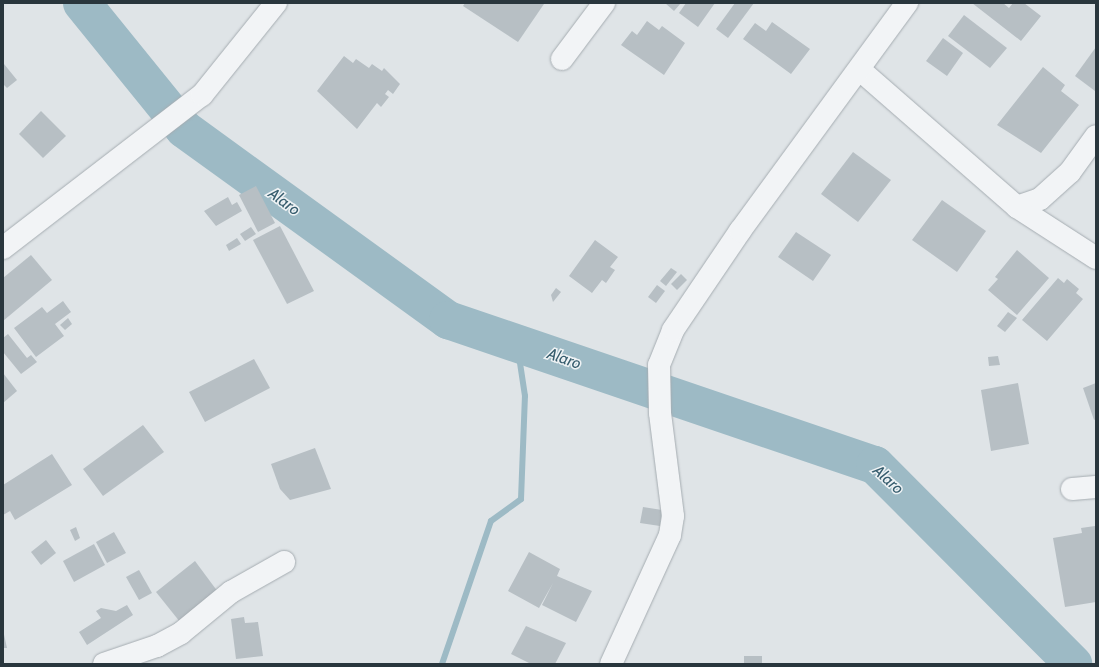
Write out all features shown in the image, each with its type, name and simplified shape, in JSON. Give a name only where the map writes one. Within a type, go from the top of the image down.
[{"type":"street","points":[[3,248],[202,95],[276,3]]},
{"type":"street","points":[[562,59],[604,3]]},
{"type":"street","points":[[610,664],[670,535],[673,516],[658,365],[673,330],[740,231],[860,70],[907,3]]},
{"type":"street","points":[[860,70],[1017,207],[1096,258]]},
{"type":"street","points":[[1017,207],[1040,199],[1065,177],[1096,136]]},
{"type":"street","points":[[1072,488],[1096,487]]},
{"type":"street","points":[[104,664],[157,646],[181,633],[231,592],[284,562]]},
{"type":"building","points":[[465,3],[544,4],[518,42],[463,6]]},
{"type":"building","points":[[665,3],[681,3],[674,11]]},
{"type":"building","points":[[686,3],[715,3],[698,27],[679,13]]},
{"type":"building","points":[[735,3],[754,3],[728,38],[716,29]]},
{"type":"building","points":[[972,3],[1003,3],[1009,8],[1013,3],[1024,3],[1041,16],[1021,41]]},
{"type":"building","points":[[964,15],[1007,48],[990,68],[948,36]]},
{"type":"building","points":[[647,21],[659,30],[662,26],[685,43],[664,75],[621,45],[632,31],[637,35]]},
{"type":"building","points":[[772,22],[810,49],[791,74],[743,39],[755,23],[766,31]]},
{"type":"building","points":[[943,38],[963,53],[947,76],[926,61]]},
{"type":"building","points":[[1096,47],[1096,89],[1095,91],[1075,76]]},
{"type":"building","points":[[344,56],[353,63],[356,59],[369,68],[372,64],[382,71],[384,68],[400,84],[393,94],[388,90],[385,94],[389,97],[381,107],[377,103],[357,129],[317,91]]},
{"type":"building","points":[[4,64],[17,80],[7,88],[3,84]]},
{"type":"building","points":[[1043,67],[1065,85],[1061,91],[1079,105],[1041,153],[997,125]]},
{"type":"building","points":[[41,111],[66,136],[43,158],[19,134]]},
{"type":"building","points":[[853,152],[891,180],[858,222],[821,194]]},
{"type":"building","points":[[256,186],[275,223],[258,232],[239,195]]},
{"type":"building","points":[[228,197],[232,205],[237,202],[242,211],[216,226],[204,211]]},
{"type":"building","points":[[942,200],[986,231],[957,272],[912,240]]},
{"type":"building","points":[[280,226],[314,291],[287,304],[253,240]]},
{"type":"building","points":[[251,227],[256,234],[245,241],[240,234]]},
{"type":"building","points":[[796,232],[831,255],[813,281],[778,257]]},
{"type":"building","points":[[237,238],[241,244],[229,251],[226,245]]},
{"type":"building","points":[[595,240],[618,257],[610,267],[615,270],[606,283],[602,280],[592,293],[569,276]]},
{"type":"building","points":[[1017,250],[1049,278],[1017,315],[988,290],[998,279],[995,277]]},
{"type":"building","points":[[31,255],[52,280],[3,321],[3,278]]},
{"type":"building","points":[[671,268],[677,272],[666,286],[660,281]]},
{"type":"building","points":[[681,274],[687,280],[677,290],[671,284]]},
{"type":"building","points":[[1058,278],[1064,283],[1067,279],[1079,289],[1076,293],[1083,299],[1047,341],[1022,320]]},
{"type":"building","points":[[657,285],[665,291],[656,303],[648,297]]},
{"type":"building","points":[[556,288],[561,292],[553,302],[551,295]]},
{"type":"building","points":[[63,301],[71,312],[55,324],[64,336],[36,357],[14,328],[42,307],[47,313]]},
{"type":"building","points":[[1008,312],[1017,318],[1005,332],[997,326]]},
{"type":"building","points":[[68,318],[72,324],[65,330],[60,325]]},
{"type":"building","points":[[8,334],[27,358],[31,355],[37,362],[21,374],[3,352],[3,338]]},
{"type":"building","points":[[998,356],[1000,365],[989,366],[988,357]]},
{"type":"building","points":[[254,359],[270,388],[205,422],[189,392]]},
{"type":"building","points":[[3,373],[17,391],[3,403]]},
{"type":"building","points":[[1018,383],[1029,444],[991,451],[981,390]]},
{"type":"building","points":[[1096,383],[1096,419],[1094,420],[1083,388]]},
{"type":"building","points":[[143,425],[164,452],[103,496],[83,469]]},
{"type":"building","points":[[315,448],[331,489],[290,500],[280,489],[271,464]]},
{"type":"building","points":[[52,454],[72,485],[15,520],[10,511],[3,515],[3,485]]},
{"type":"building","points":[[643,507],[662,510],[660,526],[640,523]]},
{"type":"building","points":[[1095,526],[1096,602],[1065,607],[1053,538],[1082,533],[1081,528]]},
{"type":"building","points":[[76,527],[80,538],[75,541],[70,530]]},
{"type":"building","points":[[114,532],[126,553],[107,563],[96,542]]},
{"type":"building","points":[[46,540],[56,553],[41,565],[31,552]]},
{"type":"building","points":[[94,544],[105,565],[74,582],[63,561]]},
{"type":"building","points":[[529,552],[560,569],[557,576],[592,591],[576,622],[542,605],[553,583],[539,608],[508,591]]},
{"type":"building","points":[[195,561],[218,592],[180,622],[156,592]]},
{"type":"building","points":[[139,570],[152,593],[139,600],[126,577]]},
{"type":"building","points":[[127,605],[133,615],[87,645],[79,632],[101,618],[96,611],[101,608],[116,611]]},
{"type":"building","points":[[244,617],[245,623],[258,622],[263,656],[236,659],[231,619]]},
{"type":"building","points":[[526,626],[566,643],[555,664],[531,664],[511,654]]},
{"type":"building","points":[[3,630],[7,648],[3,648]]},
{"type":"building","points":[[744,656],[762,656],[762,664],[744,664]]},
{"type":"waterway","name":"Alaro","points":[[82,3],[184,129],[448,320],[875,465],[1073,664]]},
{"type":"waterway","points":[[442,664],[491,521],[521,499],[525,396],[517,343]]}]
